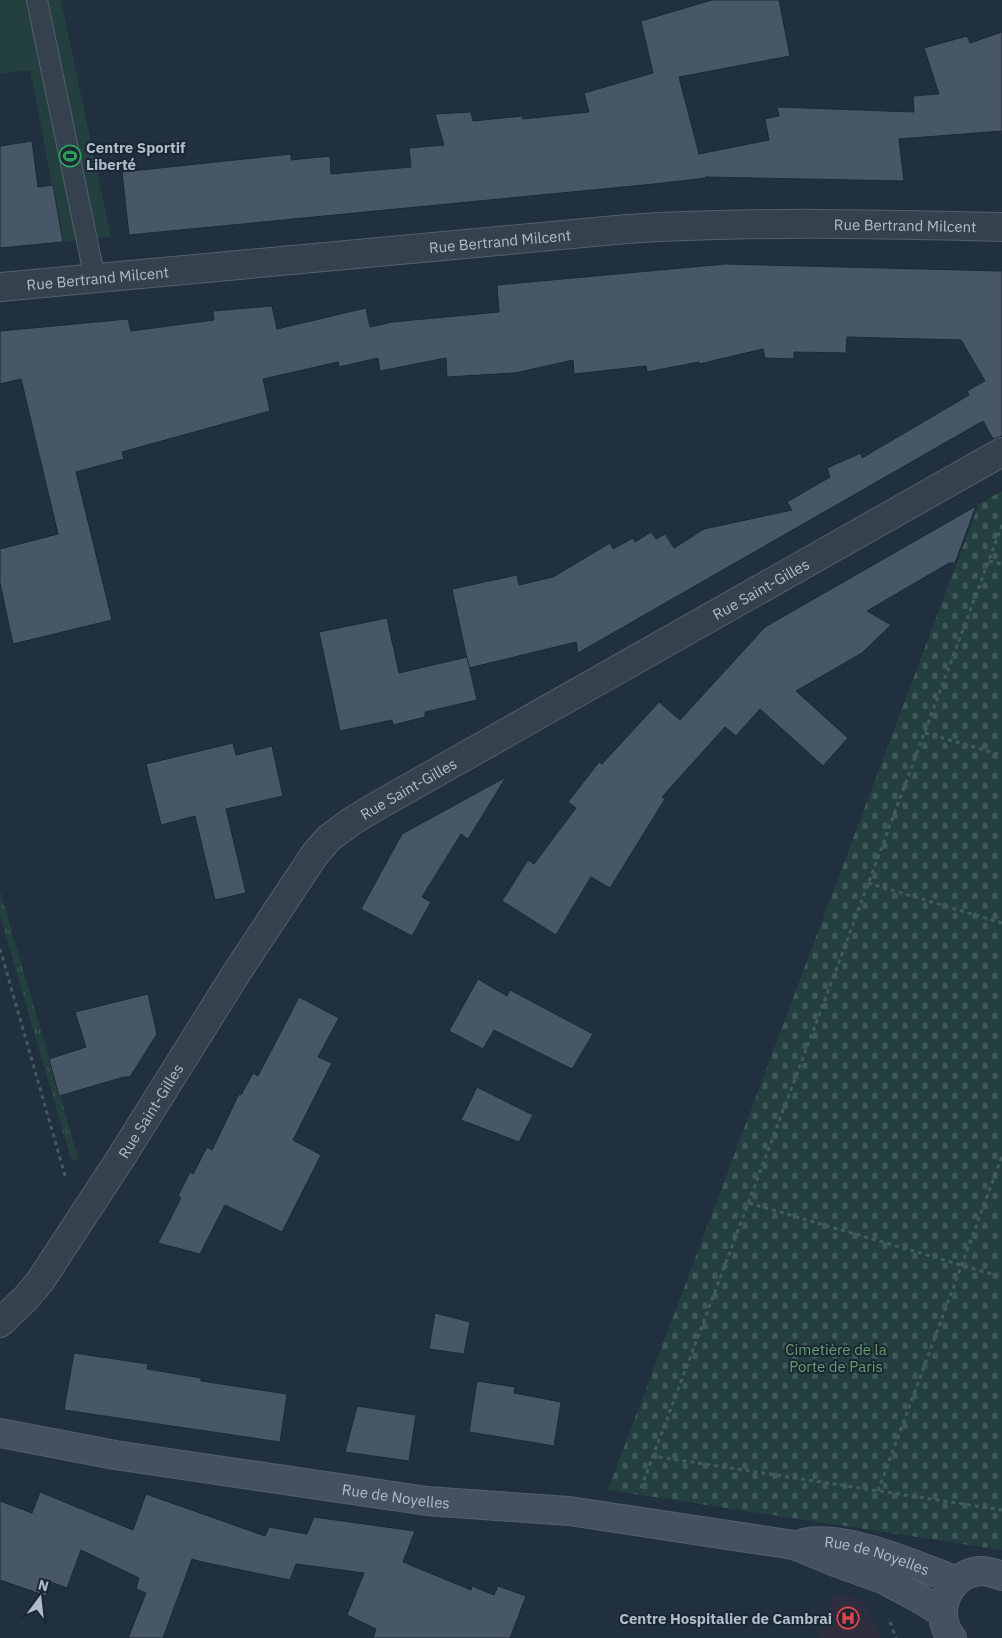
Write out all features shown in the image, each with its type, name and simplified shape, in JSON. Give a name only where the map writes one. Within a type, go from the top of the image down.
[{"type":"street","name":"Rue Bertrand Milcent","points":[[0,287],[626,229],[690,225],[743,223],[1002,227]]},
{"type":"street","name":"Rue Saint-Gilles","points":[[0,1323],[26,1298],[41,1280],[122,1156],[236,972],[315,854],[329,838],[377,806],[1002,452]]},
{"type":"street","name":"Rue de Noyelles","points":[[0,1433],[115,1455],[427,1501],[569,1511],[794,1545],[846,1567],[885,1580],[942,1613]]},
{"type":"street","name":"Rue de Noyelles","points":[[794,1545],[815,1541],[853,1546],[894,1556],[957,1581]]},
{"type":"street","points":[[952,1638],[944,1623],[942,1613],[944,1601],[949,1590],[967,1574],[979,1571],[992,1572],[1002,1576]]},
{"type":"lane","points":[[37,0],[95,279]]},
{"type":"path","points":[[639,1495],[1002,525]]},
{"type":"path","points":[[989,561],[1002,564]]},
{"type":"path","points":[[925,733],[1002,755]]},
{"type":"path","points":[[868,883],[1002,923]]},
{"type":"path","points":[[0,949],[78,1222]]},
{"type":"path","points":[[878,1491],[1002,1156]]},
{"type":"path","points":[[749,1203],[1002,1277]]},
{"type":"path","points":[[653,1456],[1002,1510]]},
{"type":"shaded area","name":"Centre Hospitalier de Cambrai","points":[[835,1593],[861,1598],[882,1638],[817,1638]]},
{"type":"green space","name":"Centre Sportif Liberté","points":[[0,0],[61,0],[111,237],[63,242],[30,70],[0,74]]},
{"type":"green space","name":"Cimetière de la Porte de Paris","points":[[1002,491],[1002,1550],[608,1490],[979,504]]},
{"type":"green space","points":[[0,891],[78,1157],[76,1161],[71,1159],[0,916]]},
{"type":"building","points":[[712,0],[779,0],[790,56],[679,77],[699,154],[769,140],[765,119],[779,116],[777,107],[914,112],[913,96],[939,94],[924,48],[967,36],[970,43],[1002,32],[1002,131],[899,139],[904,181],[705,177],[654,184],[129,235],[122,172],[291,154],[291,160],[330,156],[331,174],[411,167],[409,148],[444,145],[435,114],[471,112],[473,121],[522,116],[523,119],[589,112],[584,93],[653,73],[641,21]]},
{"type":"building","points":[[32,141],[38,187],[53,185],[63,242],[0,248],[0,146]]},
{"type":"building","points":[[725,264],[1002,271],[1002,436],[993,439],[983,421],[578,653],[576,642],[469,668],[452,589],[517,575],[519,585],[553,577],[610,543],[613,549],[633,538],[635,542],[651,532],[656,539],[665,534],[674,548],[704,529],[792,510],[787,502],[830,477],[827,468],[861,453],[862,458],[969,395],[967,391],[985,381],[961,340],[847,337],[846,353],[794,352],[794,359],[765,358],[763,349],[699,364],[699,362],[647,372],[646,366],[574,374],[573,360],[515,373],[447,377],[446,358],[380,371],[378,358],[339,367],[338,362],[263,379],[270,411],[122,452],[124,459],[76,472],[112,620],[13,644],[0,583],[0,549],[58,534],[21,379],[0,384],[0,331],[128,319],[131,331],[214,320],[213,311],[272,306],[277,329],[366,308],[370,327],[392,322],[499,312],[497,285]]},
{"type":"building","points":[[976,506],[955,563],[949,563],[867,611],[891,625],[862,653],[796,691],[848,738],[823,766],[760,709],[736,736],[725,727],[662,797],[665,799],[610,888],[591,877],[556,935],[502,901],[528,860],[534,864],[576,808],[568,802],[599,762],[602,764],[659,702],[680,720],[765,627]]},
{"type":"building","points":[[387,618],[399,673],[467,657],[477,700],[425,712],[425,717],[393,725],[392,720],[340,731],[319,632]]},
{"type":"building","points":[[233,743],[236,755],[272,746],[283,796],[226,809],[246,893],[215,900],[195,816],[161,825],[146,764]]},
{"type":"building","points":[[506,777],[468,839],[461,834],[422,897],[431,902],[412,936],[361,909],[402,834]]},
{"type":"building","points":[[478,979],[507,996],[510,990],[593,1034],[572,1069],[494,1030],[483,1049],[449,1031]]},
{"type":"building","points":[[148,994],[157,1034],[130,1077],[124,1077],[59,1096],[49,1059],[86,1047],[75,1012]]},
{"type":"building","points":[[299,997],[339,1018],[318,1057],[332,1063],[293,1140],[321,1155],[282,1232],[225,1205],[200,1254],[158,1243],[181,1198],[178,1196],[190,1172],[193,1174],[207,1147],[212,1150],[239,1094],[241,1095],[253,1073],[258,1076]]},
{"type":"building","points":[[477,1087],[533,1115],[519,1142],[461,1120]]},
{"type":"building","points":[[435,1313],[470,1322],[464,1354],[429,1349]]},
{"type":"building","points":[[74,1353],[148,1364],[147,1369],[201,1378],[201,1381],[287,1394],[280,1442],[64,1410]]},
{"type":"building","points":[[477,1381],[515,1387],[514,1393],[561,1402],[554,1446],[469,1432]]},
{"type":"building","points":[[357,1406],[416,1415],[409,1461],[345,1452]]},
{"type":"building","points":[[40,1492],[133,1530],[146,1494],[265,1536],[269,1527],[307,1534],[314,1517],[415,1531],[403,1562],[471,1590],[472,1586],[494,1595],[498,1586],[526,1596],[510,1638],[373,1638],[376,1629],[347,1615],[364,1573],[296,1564],[290,1580],[192,1559],[163,1638],[128,1638],[146,1593],[136,1589],[139,1578],[81,1550],[67,1588],[51,1582],[46,1596],[0,1580],[0,1501],[32,1513]]},
{"type":"place","name":"Centre Sportif Liberté","points":[[70,156]]},
{"type":"place","name":"Centre Hospitalier de Cambrai","points":[[848,1618]]}]
